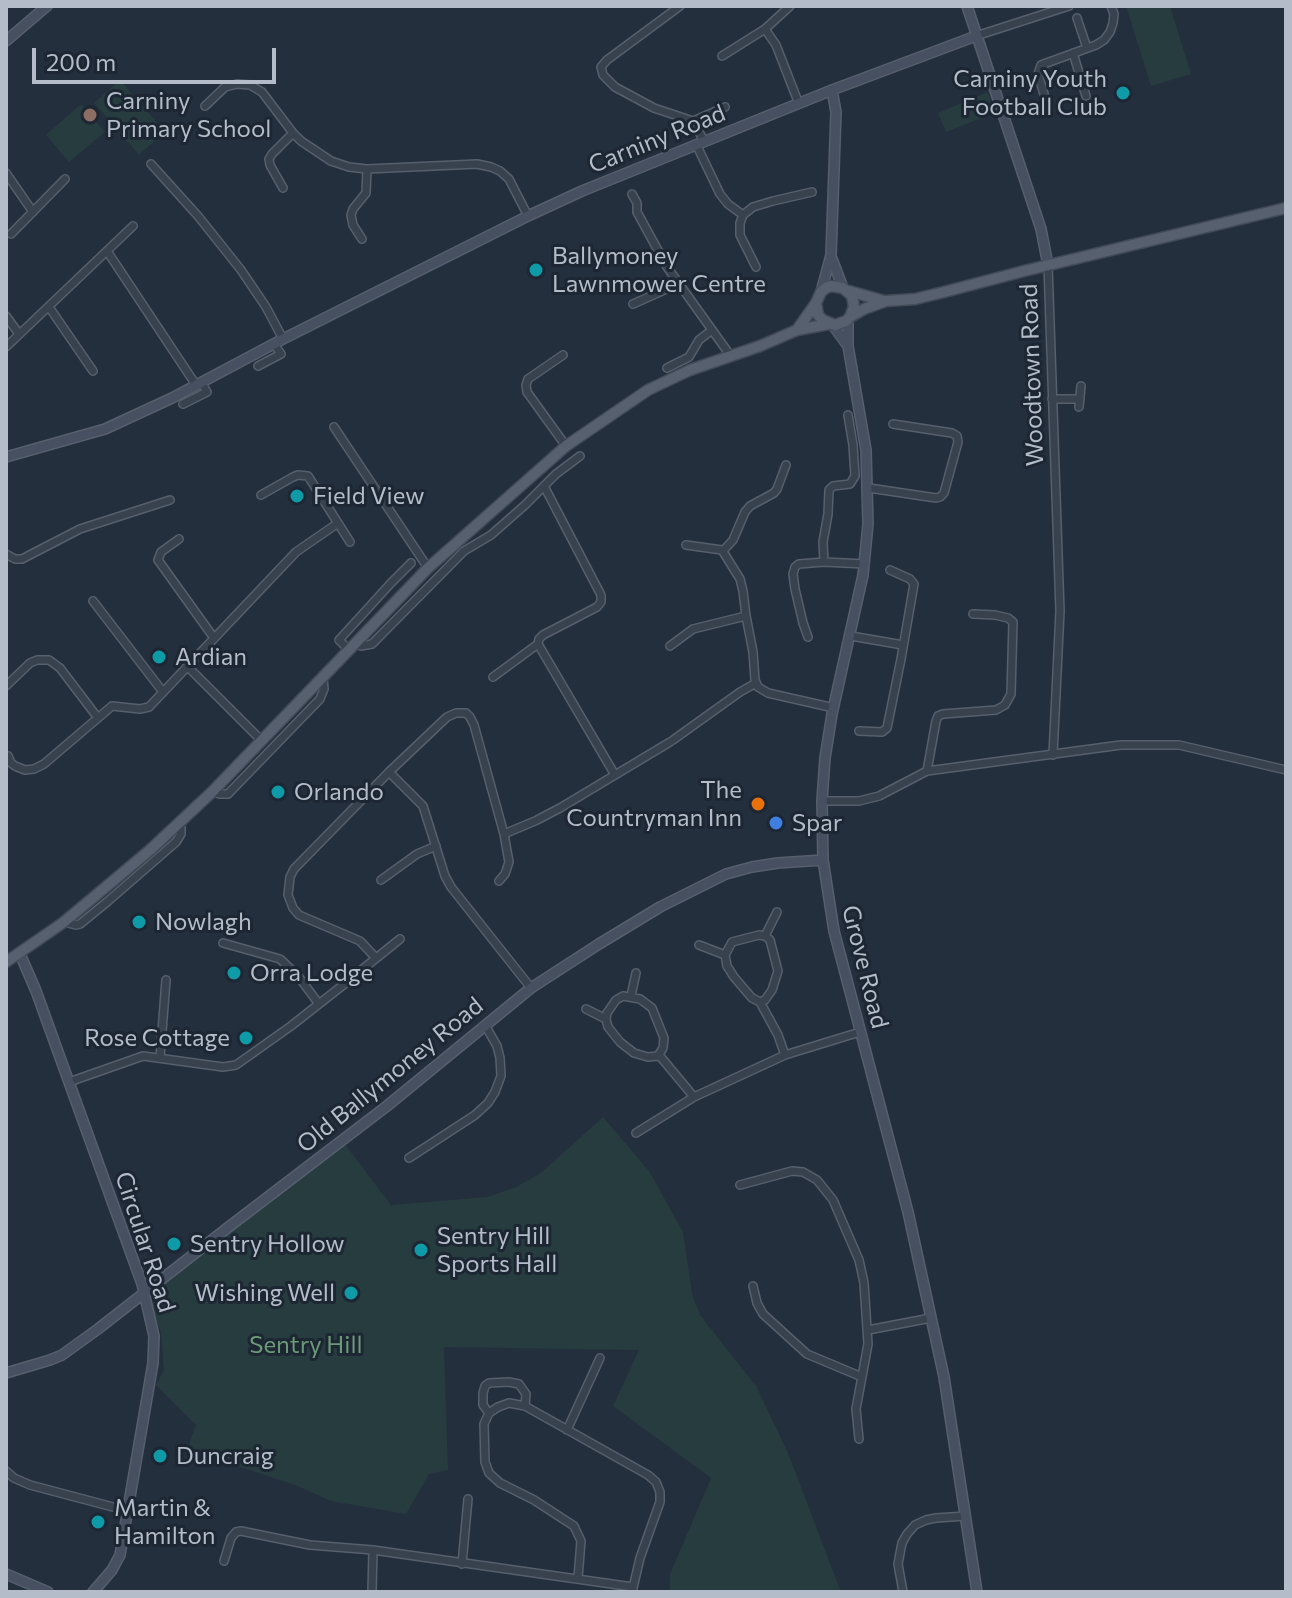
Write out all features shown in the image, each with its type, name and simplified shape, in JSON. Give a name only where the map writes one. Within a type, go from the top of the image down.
[{"type":"main road","points":[[6,962],[110,885],[181,821],[428,568],[479,522],[566,446],[648,390],[690,370],[797,330],[842,324],[864,309],[886,301],[929,296],[1286,208]]},
{"type":"main road","points":[[797,330],[821,292],[831,286],[886,301]]},
{"type":"main road","points":[[846,289],[854,302],[849,318]]},
{"type":"main road","points":[[816,303],[818,315],[830,324]]},
{"type":"street","points":[[6,41],[47,6]]},
{"type":"street","points":[[680,6],[607,60],[601,67],[603,75],[615,87],[654,108],[693,121],[725,107]]},
{"type":"street","points":[[722,56],[765,29],[790,6]]},
{"type":"street","name":"Woodtown Road","points":[[967,6],[1041,229],[1048,265],[1060,611],[1053,755]]},
{"type":"street","name":"Carniny Road","points":[[6,457],[105,429],[582,191],[832,90],[976,36],[1069,6]]},
{"type":"street","points":[[1047,104],[1038,75],[1040,66],[1099,44],[1109,35],[1114,20],[1111,6]]},
{"type":"street","points":[[1077,18],[1087,48]]},
{"type":"street","points":[[765,29],[776,45],[799,104]]},
{"type":"street","points":[[1073,53],[1086,96]]},
{"type":"street","points":[[205,106],[225,87],[250,85],[262,92],[293,133],[331,161],[367,169],[477,164],[491,167],[509,179],[528,216]]},
{"type":"street","points":[[821,292],[831,255],[836,112],[832,90]]},
{"type":"street","points":[[693,121],[720,194],[743,215]]},
{"type":"street","points":[[283,188],[269,161],[293,133]]},
{"type":"street","points":[[151,164],[241,270],[266,307],[279,342]]},
{"type":"street","points":[[362,239],[351,215],[366,193],[367,169]]},
{"type":"street","points":[[6,173],[33,212]]},
{"type":"street","points":[[11,234],[65,179]]},
{"type":"street","points":[[756,267],[740,235],[743,215],[753,207],[812,192]]},
{"type":"street","points":[[632,194],[637,203],[637,212],[667,267],[730,355]]},
{"type":"street","points":[[6,347],[133,226]]},
{"type":"street","points":[[107,251],[199,384]]},
{"type":"street","points":[[831,255],[846,289]]},
{"type":"street","points":[[633,304],[680,283]]},
{"type":"street","points":[[49,307],[93,371]]},
{"type":"street","points":[[6,316],[19,334]]},
{"type":"street","name":"Grove Road","points":[[849,318],[848,346],[866,450],[868,524],[865,564],[825,758],[823,860],[834,931],[908,1212],[944,1377],[977,1592]]},
{"type":"street","name":"Grove Road","points":[[830,324],[848,346]]},
{"type":"street","points":[[667,368],[689,357],[699,340],[712,330]]},
{"type":"street","name":"Carniny Road","points":[[258,366],[281,354],[279,342]]},
{"type":"street","points":[[563,355],[528,379],[526,386],[527,392],[566,446]]},
{"type":"street","name":"Carniny Road","points":[[183,404],[207,392],[199,384]]},
{"type":"street","points":[[1052,399],[1080,403],[1081,386]]},
{"type":"street","points":[[824,562],[829,490],[833,486],[851,483],[855,476],[848,415]]},
{"type":"street","points":[[869,488],[934,498],[944,493],[957,436],[893,424]]},
{"type":"street","points":[[334,427],[428,568]]},
{"type":"street","points":[[411,563],[339,640],[352,646],[372,644],[464,551],[491,535],[556,474],[580,456]]},
{"type":"street","points":[[723,551],[733,540],[750,506],[777,489],[786,465]]},
{"type":"street","points":[[261,495],[296,476],[307,476],[350,542]]},
{"type":"street","points":[[493,677],[538,644],[541,636],[597,607],[601,599],[544,486]]},
{"type":"street","points":[[6,554],[22,559],[80,529],[170,500]]},
{"type":"street","points":[[479,522],[491,535]]},
{"type":"street","points":[[8,756],[11,763],[18,767],[37,768],[113,705],[145,708],[296,552],[338,523]]},
{"type":"street","points":[[179,539],[161,552],[158,560],[214,638]]},
{"type":"street","points":[[686,545],[723,551],[741,583],[756,683],[768,693],[834,708]]},
{"type":"street","points":[[808,637],[793,572],[797,565],[824,562],[865,564]]},
{"type":"street","points":[[859,731],[882,732],[887,728],[903,645],[914,584],[912,580],[890,570]]},
{"type":"street","points":[[93,601],[163,692]]},
{"type":"street","points":[[927,771],[938,716],[996,710],[1005,705],[1011,694],[1013,622],[995,615],[973,614]]},
{"type":"street","points":[[670,646],[693,629],[746,616]]},
{"type":"street","points":[[851,636],[903,645]]},
{"type":"street","points":[[538,644],[615,775]]},
{"type":"street","points":[[6,686],[30,663],[49,660],[58,666],[98,718]]},
{"type":"street","points":[[188,667],[262,741]]},
{"type":"street","points":[[212,792],[228,794],[320,699],[324,689],[323,678]]},
{"type":"street","points":[[504,834],[536,820],[672,741],[756,683]]},
{"type":"street","points":[[375,957],[360,941],[299,915],[289,903],[287,888],[294,869],[389,772],[447,717],[456,713],[466,713],[474,725],[504,834],[509,862],[499,881]]},
{"type":"street","points":[[822,801],[859,801],[879,796],[927,771],[1121,745],[1179,745],[1286,770]]},
{"type":"street","points":[[389,772],[423,806],[451,887],[531,988]]},
{"type":"street","points":[[381,880],[417,854],[436,846]]},
{"type":"street","name":"Old Ballymoney Road","points":[[6,1373],[62,1355],[387,1106],[531,988],[610,937],[660,907],[726,874],[778,863],[823,860]]},
{"type":"street","points":[[765,936],[777,912]]},
{"type":"street","points":[[760,1002],[772,990],[778,971],[770,940],[759,935],[735,940],[728,946],[725,955],[727,966],[752,998],[760,1002],[785,1055]]},
{"type":"street","points":[[69,1082],[137,1057],[160,1057],[223,1067],[236,1065],[400,939]]},
{"type":"street","points":[[223,943],[278,958],[298,976],[319,1004]]},
{"type":"street","points":[[699,945],[725,955]]},
{"type":"street","name":"Circular Road","points":[[20,954],[142,1284],[154,1336],[153,1363],[120,1555],[93,1592]]},
{"type":"street","points":[[631,996],[636,973]]},
{"type":"street","points":[[160,1057],[166,980]]},
{"type":"street","points":[[623,996],[647,1003],[664,1038],[659,1055],[648,1057],[634,1053],[612,1033],[606,1019],[616,1000],[623,996]]},
{"type":"street","points":[[586,1009],[606,1019]]},
{"type":"street","points":[[409,1158],[475,1115],[495,1092],[501,1076],[500,1058],[485,1025]]},
{"type":"street","points":[[636,1133],[694,1097],[785,1055],[860,1032]]},
{"type":"street","points":[[659,1055],[694,1097]]},
{"type":"street","points":[[740,1185],[797,1171],[810,1174],[833,1200],[859,1260],[864,1283],[868,1344],[856,1409],[859,1439]]},
{"type":"street","points":[[753,1286],[763,1314],[807,1354],[862,1377]]},
{"type":"street","points":[[868,1330],[931,1318]]},
{"type":"street","points":[[567,1430],[600,1358]]},
{"type":"street","points":[[489,1413],[483,1405],[483,1390],[492,1382],[519,1384],[526,1394],[525,1406]]},
{"type":"street","points":[[224,1561],[231,1538],[239,1530],[310,1545],[373,1550],[578,1578],[632,1589],[660,1502],[655,1480],[518,1403],[505,1404],[489,1413],[484,1427],[485,1462],[489,1473],[500,1483],[574,1526],[581,1541],[578,1578]]},
{"type":"street","points":[[6,1471],[30,1485],[128,1511]]},
{"type":"street","points":[[462,1564],[468,1499]]},
{"type":"street","points":[[903,1592],[898,1564],[907,1534],[915,1525],[926,1520],[966,1516]]},
{"type":"street","points":[[372,1592],[373,1550]]},
{"type":"street","points":[[6,1574],[48,1592]]},
{"type":"green space","points":[[1126,6],[1170,6],[1191,74],[1151,86]]},
{"type":"green space","points":[[120,80],[165,132],[139,155],[94,103]]},
{"type":"green space","points":[[988,92],[994,113],[946,132],[938,113]]},
{"type":"green space","points":[[81,104],[105,132],[69,162],[46,135]]},
{"type":"green space","name":"Sentry Hill","points":[[603,1117],[649,1171],[683,1232],[692,1294],[700,1315],[756,1386],[788,1453],[841,1592],[670,1592],[670,1574],[711,1478],[613,1406],[639,1350],[444,1347],[448,1470],[429,1474],[406,1514],[331,1501],[247,1469],[186,1453],[196,1425],[156,1385],[164,1370],[161,1332],[144,1294],[344,1143],[391,1205],[488,1197],[516,1187],[541,1173]]},
{"type":"place","name":"Carniny Youth Football Club","points":[[1123,93]]},
{"type":"place","name":"Carniny Primary School","points":[[90,115]]},
{"type":"place","name":"Ballymoney Lawnmower Centre","points":[[536,270]]},
{"type":"place","name":"Field View","points":[[297,496]]},
{"type":"place","name":"Ardian","points":[[159,657]]},
{"type":"place","name":"Orlando","points":[[278,792]]},
{"type":"place","name":"The Countryman Inn","points":[[758,804]]},
{"type":"place","name":"Spar","points":[[776,823]]},
{"type":"place","name":"Nowlagh","points":[[139,922]]},
{"type":"place","name":"Orra Lodge","points":[[234,973]]},
{"type":"place","name":"Rose Cottage","points":[[246,1038]]},
{"type":"place","name":"Sentry Hollow","points":[[174,1244]]},
{"type":"place","name":"Sentry Hill Sports Hall","points":[[421,1250]]},
{"type":"place","name":"Wishing Well","points":[[351,1293]]},
{"type":"place","name":"Duncraig","points":[[160,1456]]},
{"type":"place","name":"Martin & Hamilton","points":[[98,1522]]}]
